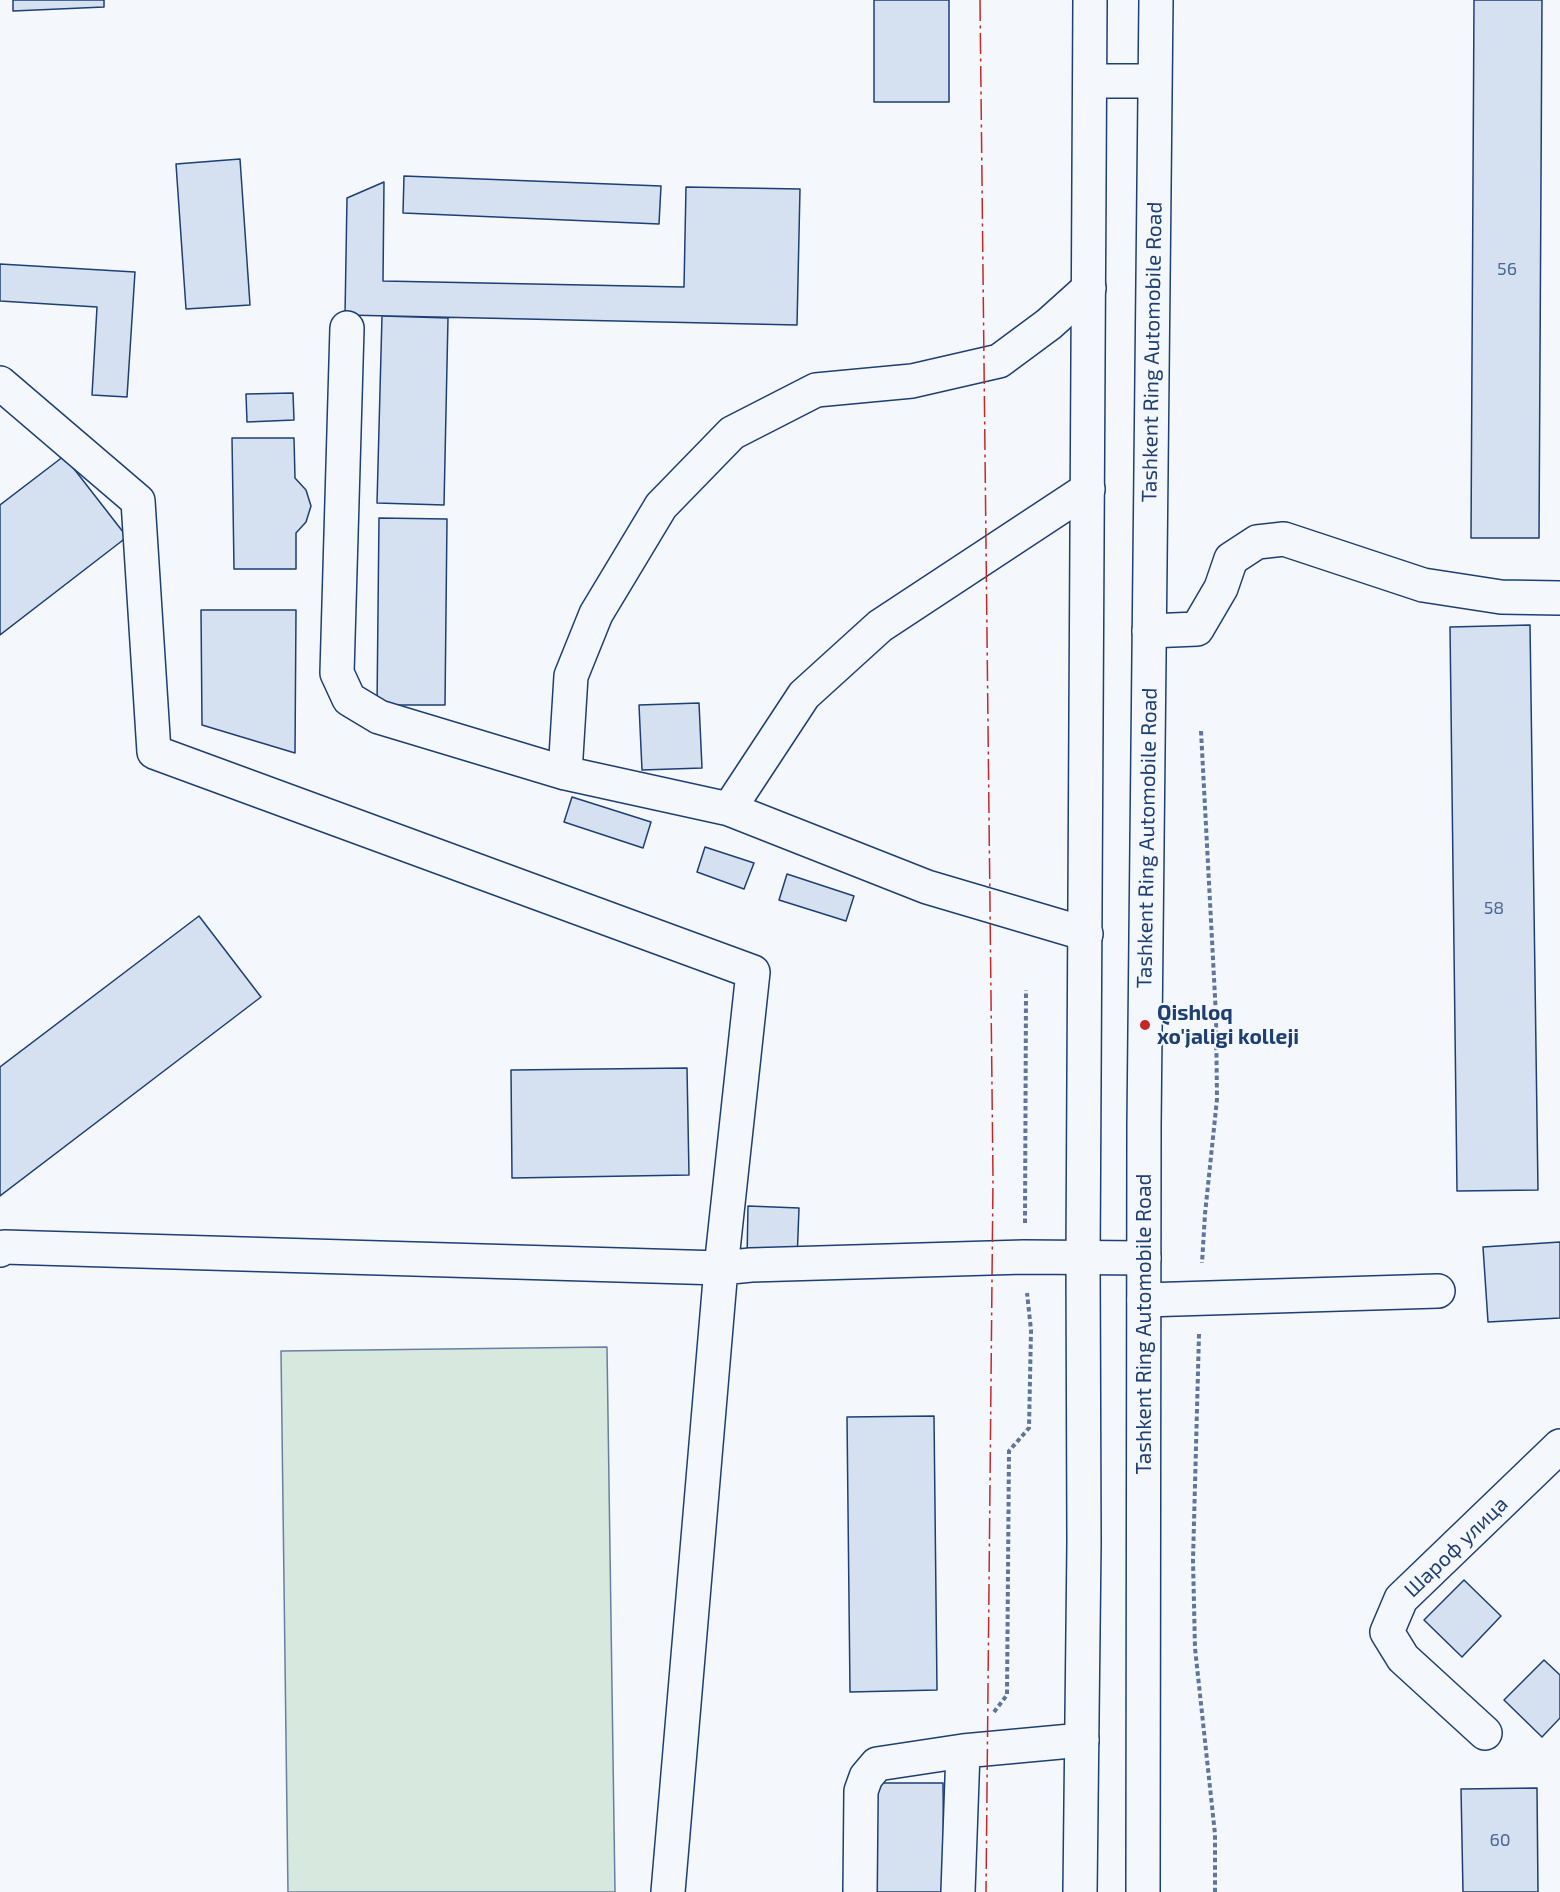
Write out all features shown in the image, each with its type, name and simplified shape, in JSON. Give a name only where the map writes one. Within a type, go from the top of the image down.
[{"type":"main road","points":[[1080,1892],[1084,1544],[1083,1257],[1090,0]]},
{"type":"main road","name":"Tashkent Ring Automobile Road","points":[[1143,1892],[1144,1258],[1156,0]]},
{"type":"main road","points":[[1090,81],[1155,81]]},
{"type":"main road","points":[[564,773],[571,676],[596,614],[661,506],[732,433],[816,390],[912,381],[999,361],[1049,324],[1089,288]]},
{"type":"main road","points":[[347,328],[337,673],[349,699],[378,717],[564,773],[729,808],[927,887],[1086,934]]},
{"type":"main road","points":[[0,382],[138,501],[154,752],[753,972],[721,1268],[668,1892]]},
{"type":"main road","points":[[729,808],[804,695],[880,626],[1088,489]]},
{"type":"main road","points":[[1149,632],[1197,628],[1221,588],[1231,559],[1257,542],[1284,539],[1423,585],[1501,597],[1560,598]]},
{"type":"main road","points":[[0,1250],[4,1247],[721,1268],[751,1265],[1024,1257],[1144,1258]]},
{"type":"main road","points":[[1144,1300],[1438,1291]]},
{"type":"main road","name":"Шароф улица","points":[[1485,1733],[1403,1658],[1388,1632],[1401,1599],[1560,1446]]},
{"type":"main road","points":[[860,1892],[861,1791],[866,1777],[877,1764],[963,1751],[1082,1740]]},
{"type":"main road","points":[[958,1892],[963,1751]]},
{"type":"path","points":[[963,1751],[1007,1695],[1009,1451],[1029,1428],[1031,1330],[1024,1257],[1026,990]]},
{"type":"shaded area","points":[[607,1347],[615,1892],[288,1892],[281,1351]]},
{"type":"building","points":[[13,0],[104,0],[104,7],[13,11]]},
{"type":"building","points":[[874,0],[949,0],[949,102],[874,102]]},
{"type":"building","points":[[1474,0],[1542,0],[1539,538],[1471,538]]},
{"type":"building","points":[[240,159],[250,305],[186,309],[176,164]]},
{"type":"building","points":[[404,176],[661,186],[659,224],[403,213]]},
{"type":"building","points":[[384,182],[383,281],[684,287],[686,187],[800,189],[797,325],[345,315],[347,198]]},
{"type":"building","points":[[0,264],[135,272],[127,397],[92,395],[97,307],[0,301]]},
{"type":"building","points":[[382,316],[448,318],[444,505],[377,503]]},
{"type":"building","points":[[293,393],[294,420],[247,422],[246,394]]},
{"type":"building","points":[[232,438],[294,438],[295,478],[306,490],[311,506],[306,522],[296,533],[296,569],[234,569]]},
{"type":"building","points":[[64,456],[127,537],[0,635],[0,505]]},
{"type":"building","points":[[379,518],[447,519],[445,705],[377,705]]},
{"type":"building","points":[[201,610],[296,610],[295,753],[202,725]]},
{"type":"building","points":[[1530,625],[1538,1190],[1457,1191],[1450,627]]},
{"type":"building","points":[[699,703],[702,768],[642,770],[639,705]]},
{"type":"building","points":[[572,797],[651,822],[643,848],[564,822]]},
{"type":"building","points":[[705,847],[754,863],[744,889],[697,872]]},
{"type":"building","points":[[787,874],[854,896],[846,921],[779,900]]},
{"type":"building","points":[[199,916],[261,997],[0,1196],[0,1067]]},
{"type":"building","points":[[687,1068],[689,1175],[512,1178],[511,1070]]},
{"type":"building","points":[[748,1206],[799,1208],[797,1261],[747,1259]]},
{"type":"building","points":[[1560,1242],[1560,1318],[1488,1322],[1483,1247]]},
{"type":"building","points":[[934,1416],[937,1690],[850,1692],[847,1417]]},
{"type":"building","points":[[1464,1580],[1501,1616],[1462,1657],[1424,1620]]},
{"type":"building","points":[[1544,1660],[1560,1675],[1560,1718],[1542,1737],[1504,1700]]},
{"type":"building","points":[[870,1783],[943,1783],[944,1892],[871,1892]]},
{"type":"building","points":[[1537,1788],[1538,1892],[1463,1892],[1461,1789]]},
{"type":"power","points":[[980,0],[993,1178],[986,1892]]},
{"type":"place","name":"Qishloq xo'jaligi kolleji","points":[[1145,1025]]}]
